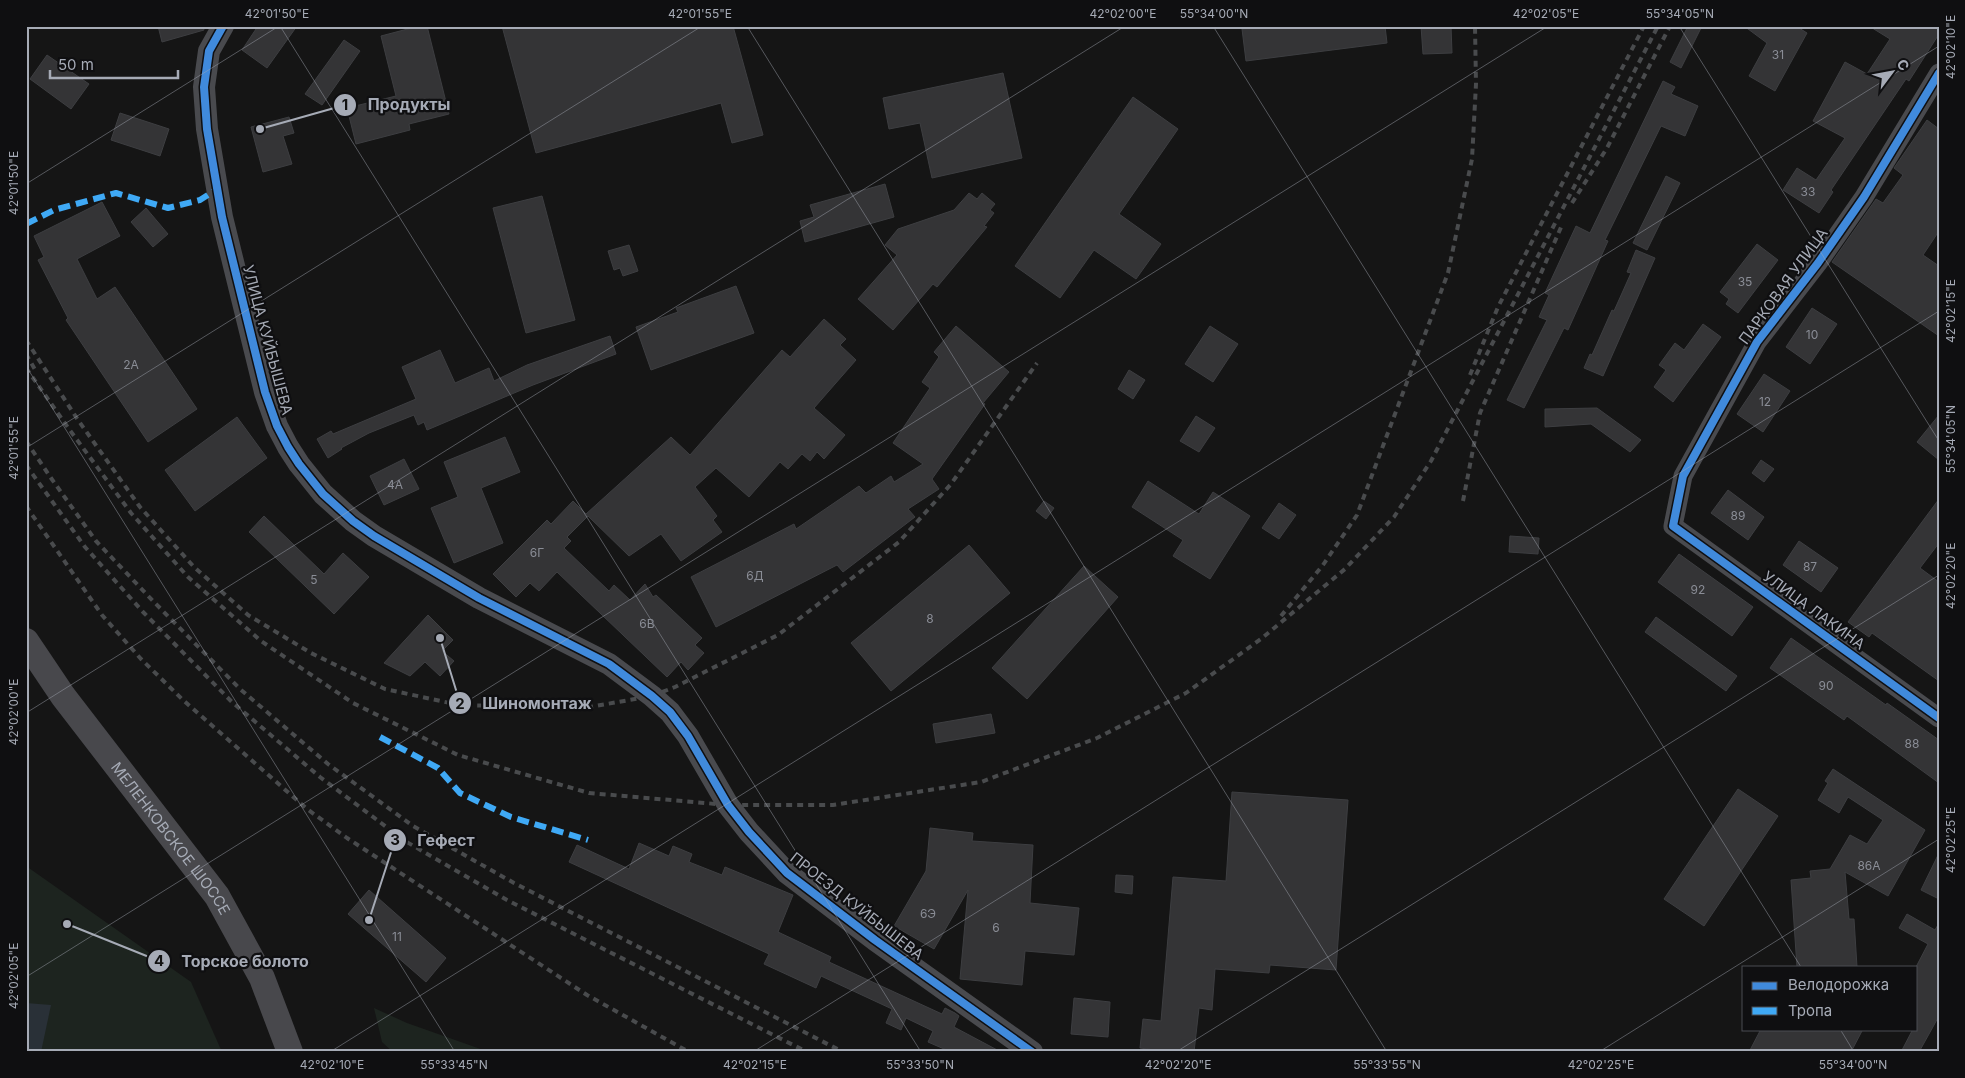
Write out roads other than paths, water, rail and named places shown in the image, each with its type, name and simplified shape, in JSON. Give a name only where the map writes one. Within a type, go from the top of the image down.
[{"type":"main road","name":"МЕЛЕНКОВСКОЕ ШОССЕ","points":[[26,641],[63,696],[217,896],[262,978],[290,1052]]},
{"type":"street","name":"УЛИЦА КУЙБЫШЕВА","points":[[222,26],[209,51],[205,72],[204,87],[207,129],[222,217],[265,392],[277,426],[288,447],[323,494],[353,521],[374,536],[479,598]]},
{"type":"street","name":"ПАРКОВАЯ УЛИЦА","points":[[1673,526],[1682,476],[1757,342],[1818,263],[1864,197],[1939,73]]},
{"type":"street","name":"УЛИЦА ЛАКИНА","points":[[1673,526],[1939,718]]},
{"type":"street","name":"ПРОЕЗД КУЙБЫШЕВА","points":[[479,598],[609,664],[652,696],[670,712],[688,736],[728,805],[787,873],[907,963],[1032,1052]]},
{"type":"railway","points":[[1281,616],[1323,565],[1357,515],[1448,273],[1472,159],[1476,84],[1475,26]]},
{"type":"railway","points":[[1470,375],[1498,307],[1644,26]]},
{"type":"railway","points":[[26,368],[131,513],[188,577],[261,641],[353,703],[458,755],[589,793],[728,805],[833,805],[981,782],[1097,738],[1186,693],[1261,639],[1345,569],[1394,517],[1431,461],[1658,26]]},
{"type":"railway","points":[[1572,203],[1607,148],[1670,26]]},
{"type":"railway","points":[[1463,501],[1480,413],[1562,225]]},
{"type":"railway","points":[[26,340],[78,420],[140,507],[194,567],[248,615],[311,653],[385,689],[459,705],[584,708],[652,696],[675,687],[778,635],[899,542],[951,484],[1037,363]]},
{"type":"railway","points":[[26,354],[37,373]]},
{"type":"railway","points":[[26,441],[96,541],[240,689],[328,764],[413,826],[514,883],[843,1052]]},
{"type":"railway","points":[[26,465],[85,547],[143,612],[232,702],[320,777],[405,841],[507,900],[807,1052]]},
{"type":"railway","points":[[26,506],[102,615],[141,659],[183,700],[307,809],[347,838],[587,995],[689,1052]]},
{"type":"place","name":"Продукты","points":[[260,129]]},
{"type":"place","name":"Шиномонтаж","points":[[440,638]]},
{"type":"place","name":"Гефест","points":[[369,920]]},
{"type":"place","name":"Торское болото","points":[[67,924]]}]
